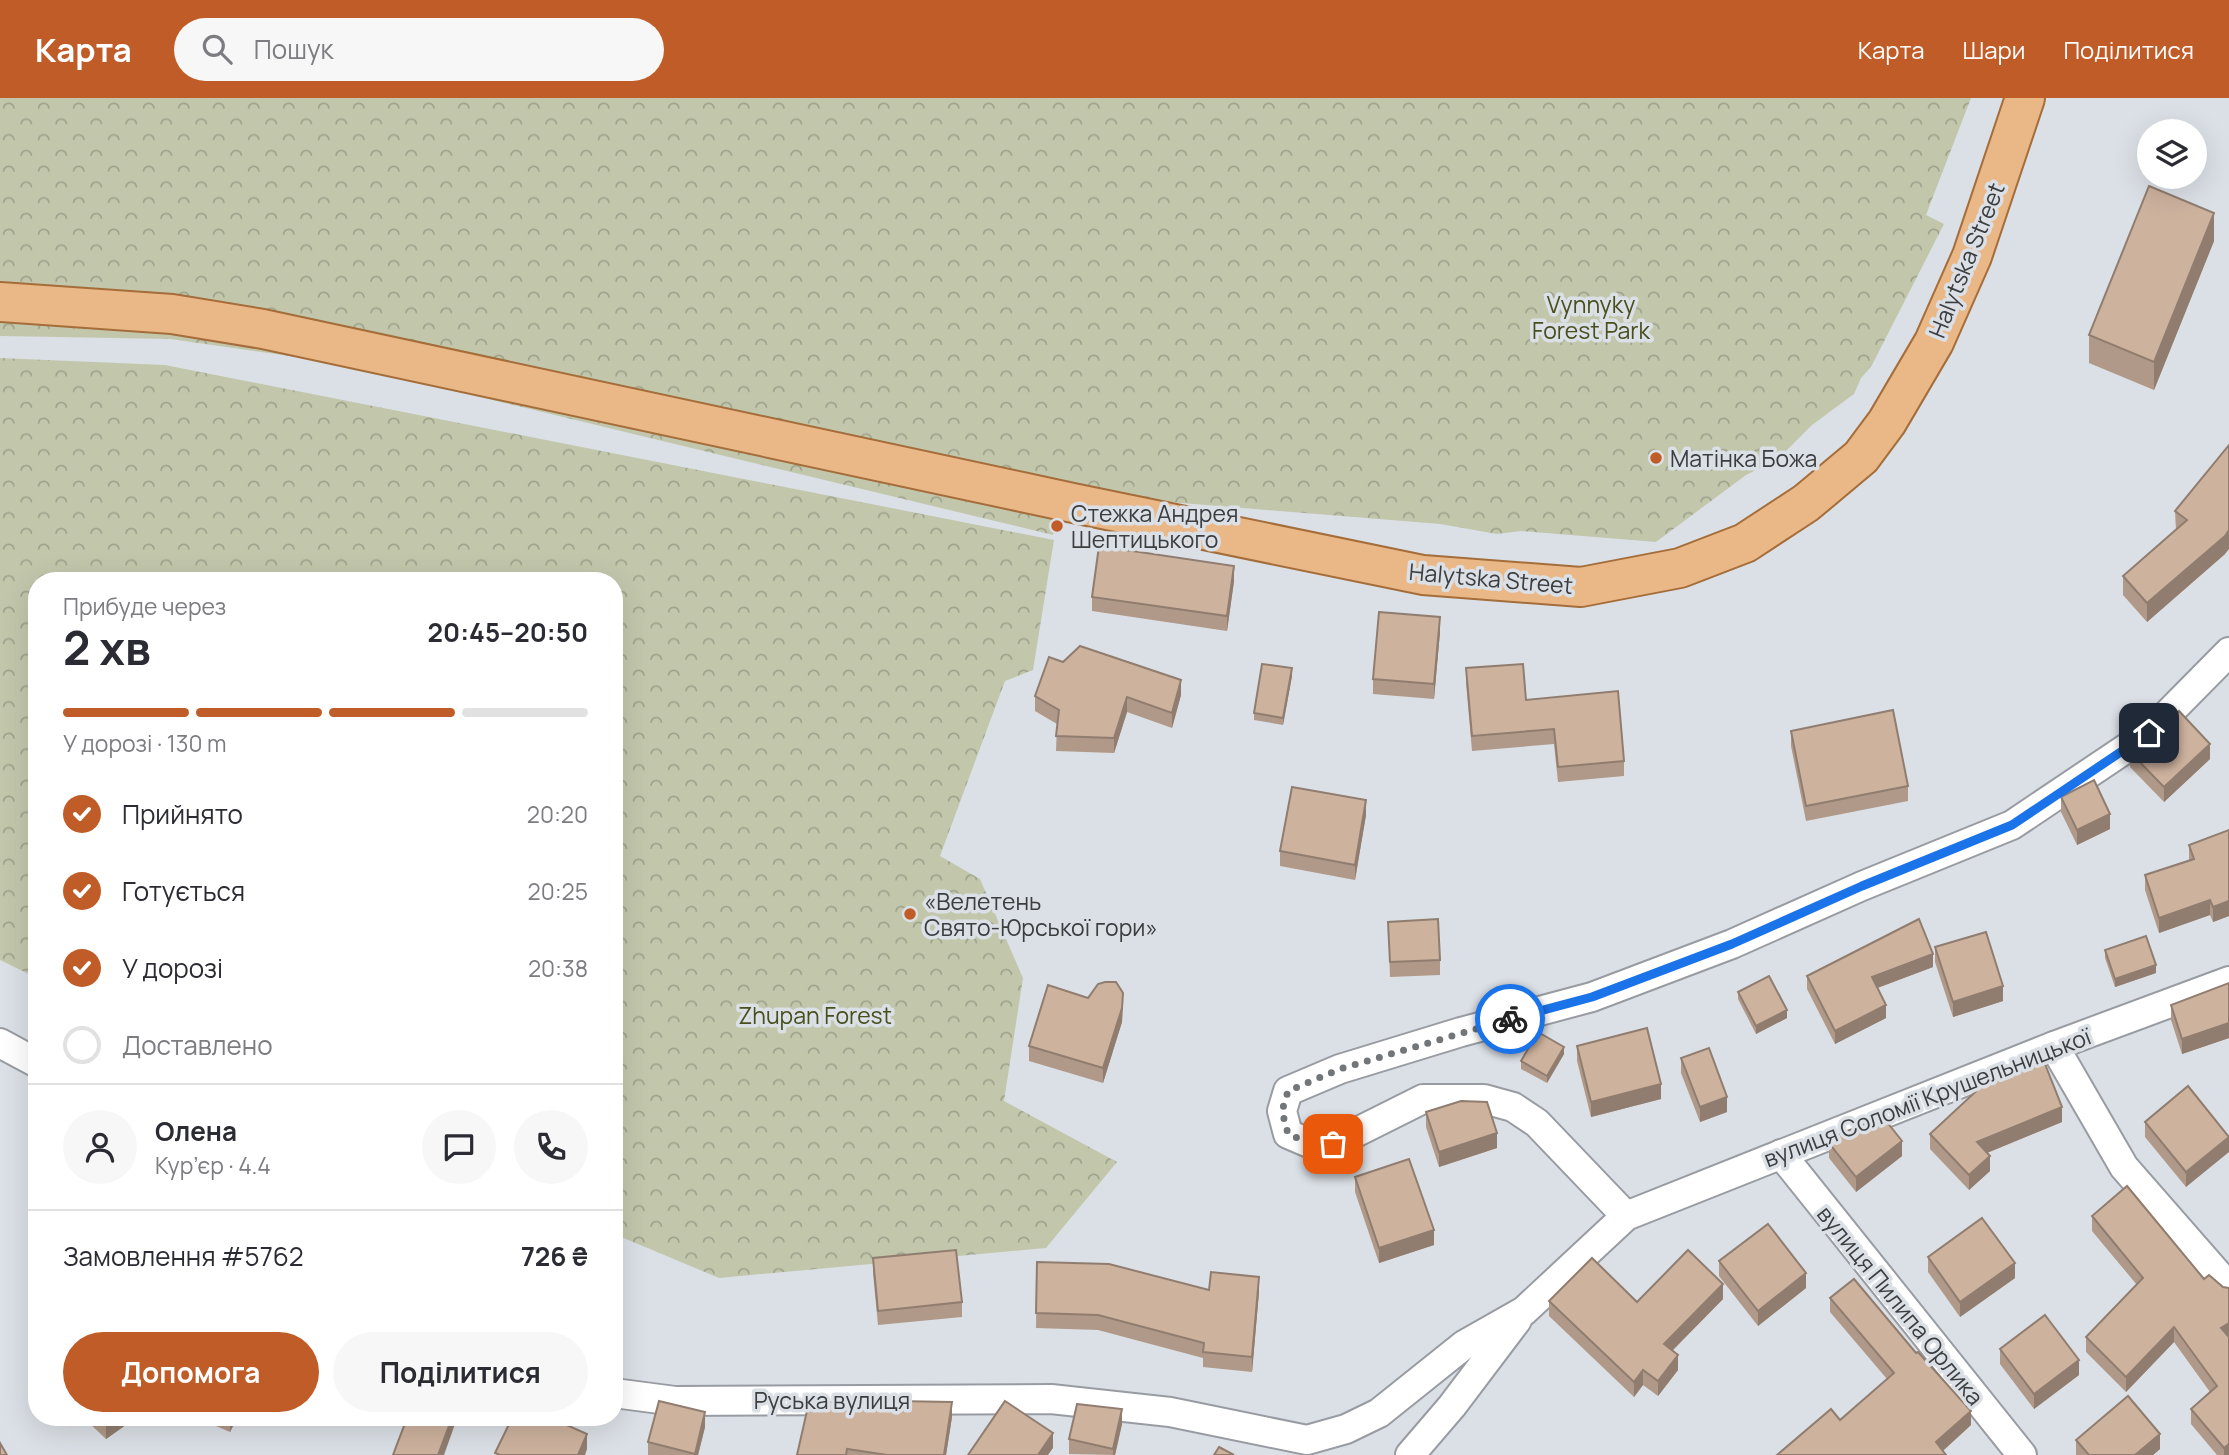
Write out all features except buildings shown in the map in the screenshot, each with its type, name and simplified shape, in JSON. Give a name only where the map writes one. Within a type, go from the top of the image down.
[{"type":"main road","name":"Halytska Street","points":[[0,302],[172,314],[263,329],[1073,503],[1423,575],[1581,587],[1680,568],[1745,543],[1806,503],[1861,457],[1887,422],[1934,342],[1972,256],[2025,98]]},
{"type":"street","points":[[1626,1216],[1537,1123],[1513,1107],[1484,1099],[1423,1099],[1333,1144],[1309,1143],[1288,1134],[1282,1111],[1288,1091],[1340,1069],[1461,1032],[1592,997],[1732,944],[1862,886],[2012,825],[2149,733],[2229,652]]},
{"type":"street","name":"вулиця Соломії Крушельницької","points":[[1051,1399],[1170,1412],[1307,1440],[1346,1429],[1379,1413],[1464,1345],[1524,1311],[1626,1216],[2054,1046],[2229,981]]},
{"type":"street","points":[[0,1043],[28,1058]]},
{"type":"street","points":[[2054,1046],[2124,1167],[2229,1287]]},
{"type":"street","name":"вулиця Пилипа Орлика","points":[[1781,1154],[2022,1455]]},
{"type":"street","points":[[1410,1455],[1452,1406],[1524,1311]]},
{"type":"street","name":"Руська вулиця","points":[[623,1394],[675,1401],[1051,1399]]},
{"type":"green space","name":"Vynnyky Forest Park","points":[[0,98],[1971,98],[1926,215],[1944,224],[1871,367],[1861,378],[1854,394],[1812,425],[1778,459],[1746,475],[1656,542],[1521,531],[1497,534],[1440,524],[1070,494],[1053,535],[339,363],[170,339],[0,336]]},
{"type":"green space","name":"Zhupan Forest","points":[[0,358],[165,365],[1054,540],[1033,670],[1005,681],[940,856],[980,879],[1023,978],[1004,1101],[1117,1162],[1046,1248],[719,1278],[623,1238],[623,572],[28,572],[28,974],[0,960]]},
{"type":"way so far","points":[[1333,1144],[1309,1143],[1288,1134],[1282,1111],[1288,1091],[1340,1069],[1510,1019]]},
{"type":"place","name":"Матінка Божа","points":[[1656,458]]},
{"type":"place","name":"Стежка Андрея Шептицького","points":[[1057,526]]},
{"type":"place","name":"«Велетень Свято-Юрської гори»","points":[[910,914]]},
{"type":"route","points":[[1510,1019],[1592,997],[1732,944],[1862,886],[2012,825],[2149,733]]}]
